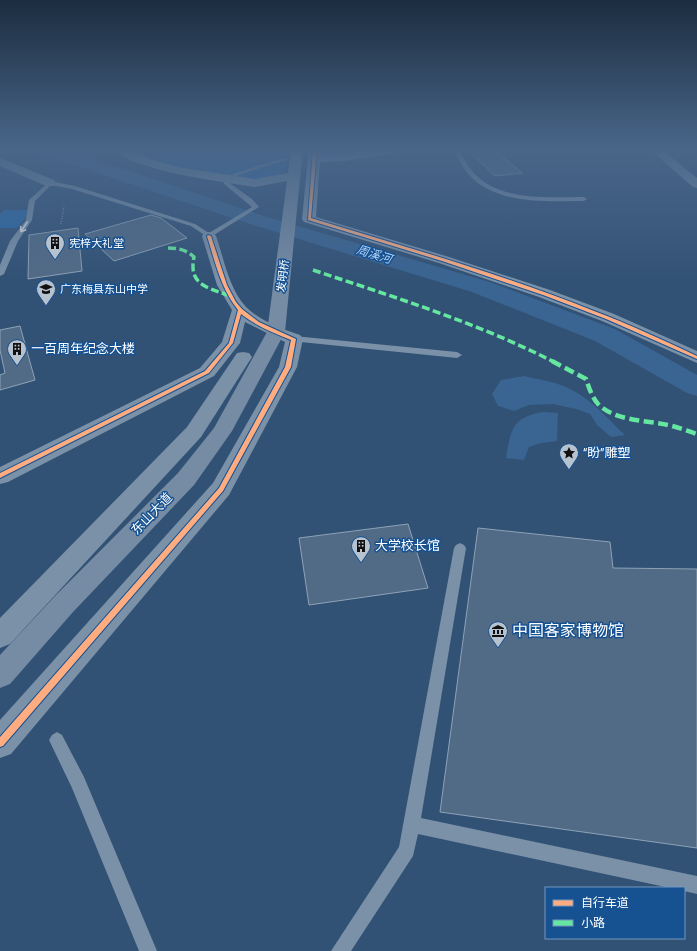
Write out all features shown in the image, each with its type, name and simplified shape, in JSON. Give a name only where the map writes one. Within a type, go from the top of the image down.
[{"type":"main road","points":[[282,192],[292,196]]},
{"type":"main road","name":"发明桥","points":[[285,335],[285,254],[292,192]]},
{"type":"main road","name":"东山大道","points":[[0,675],[64,604],[186,479],[222,431],[285,335]]},
{"type":"street","points":[[311,192],[309,219],[451,262],[578,306],[628,326],[697,358]]},
{"type":"street","points":[[0,743],[221,489],[288,367],[285,335],[240,310],[231,296],[213,233]]},
{"type":"street","points":[[0,476],[207,372],[231,343],[240,310]]},
{"type":"street","points":[[0,636],[194,432],[243,357]]},
{"type":"lane","points":[[0,274],[14,241],[29,220],[32,200],[40,192]]},
{"type":"lane","points":[[90,192],[193,225],[213,233],[256,207],[250,200],[239,192]]},
{"type":"lane","points":[[504,192],[532,199],[584,199]]},
{"type":"lane","points":[[285,335],[457,355]]},
{"type":"lane","points":[[340,951],[407,850],[460,548]]},
{"type":"lane","points":[[57,740],[78,783],[148,951]]},
{"type":"lane","points":[[412,824],[697,885]]},
{"type":"path","points":[[61,224],[64,206]]},
{"type":"shaded area","points":[[4,210],[33,210],[17,228],[0,228],[0,214]]},
{"type":"shaded area","points":[[524,376],[561,385],[579,394],[600,411],[625,435],[611,437],[597,425],[590,414],[576,409],[553,404],[529,405],[514,411],[498,406],[492,394],[501,380]]},
{"type":"shaded area","points":[[544,412],[558,413],[557,441],[541,443],[529,447],[524,460],[506,458],[512,432],[519,421],[533,414]]},
{"type":"building","points":[[151,215],[161,218],[187,238],[114,261],[85,234]]},
{"type":"building","name":"宪梓大礼堂","points":[[78,228],[82,271],[28,279],[29,235]]},
{"type":"building","points":[[20,326],[35,380],[0,390],[0,375],[5,373],[0,350],[0,330]]},
{"type":"building","name":"大学校长馆","points":[[408,524],[428,588],[309,605],[299,538]]},
{"type":"building","points":[[478,528],[610,542],[613,568],[697,569],[697,848],[440,812]]},
{"type":"waterway","name":"周溪河","points":[[174,192],[260,221],[481,287],[605,335],[697,387]]},
{"type":"marked path","points":[[168,248],[175,248],[191,254],[194,257],[192,267],[196,280],[207,288],[231,296]]},
{"type":"marked path","points":[[313,270],[425,308],[532,351],[586,379],[591,393],[598,403],[607,411],[617,415],[671,426],[697,434]]},
{"type":"cycle path","points":[[311,192],[309,219],[444,260],[545,294],[608,318],[697,358]]},
{"type":"cycle path","points":[[0,743],[221,489],[288,367],[294,339],[273,331],[258,323],[240,310],[234,303],[225,285],[209,236]]},
{"type":"cycle path","points":[[0,476],[207,372],[231,343],[240,310]]},
{"type":"place","name":"宪梓大礼堂","points":[[55,260]]},
{"type":"place","name":"广东梅县东山中学","points":[[46,306]]},
{"type":"place","name":"一百周年纪念大楼","points":[[17,366]]},
{"type":"place","name":"“盼”雕塑","points":[[569,470]]},
{"type":"place","name":"大学校长馆","points":[[361,563]]},
{"type":"place","name":"中国客家博物馆","points":[[498,648]]}]
